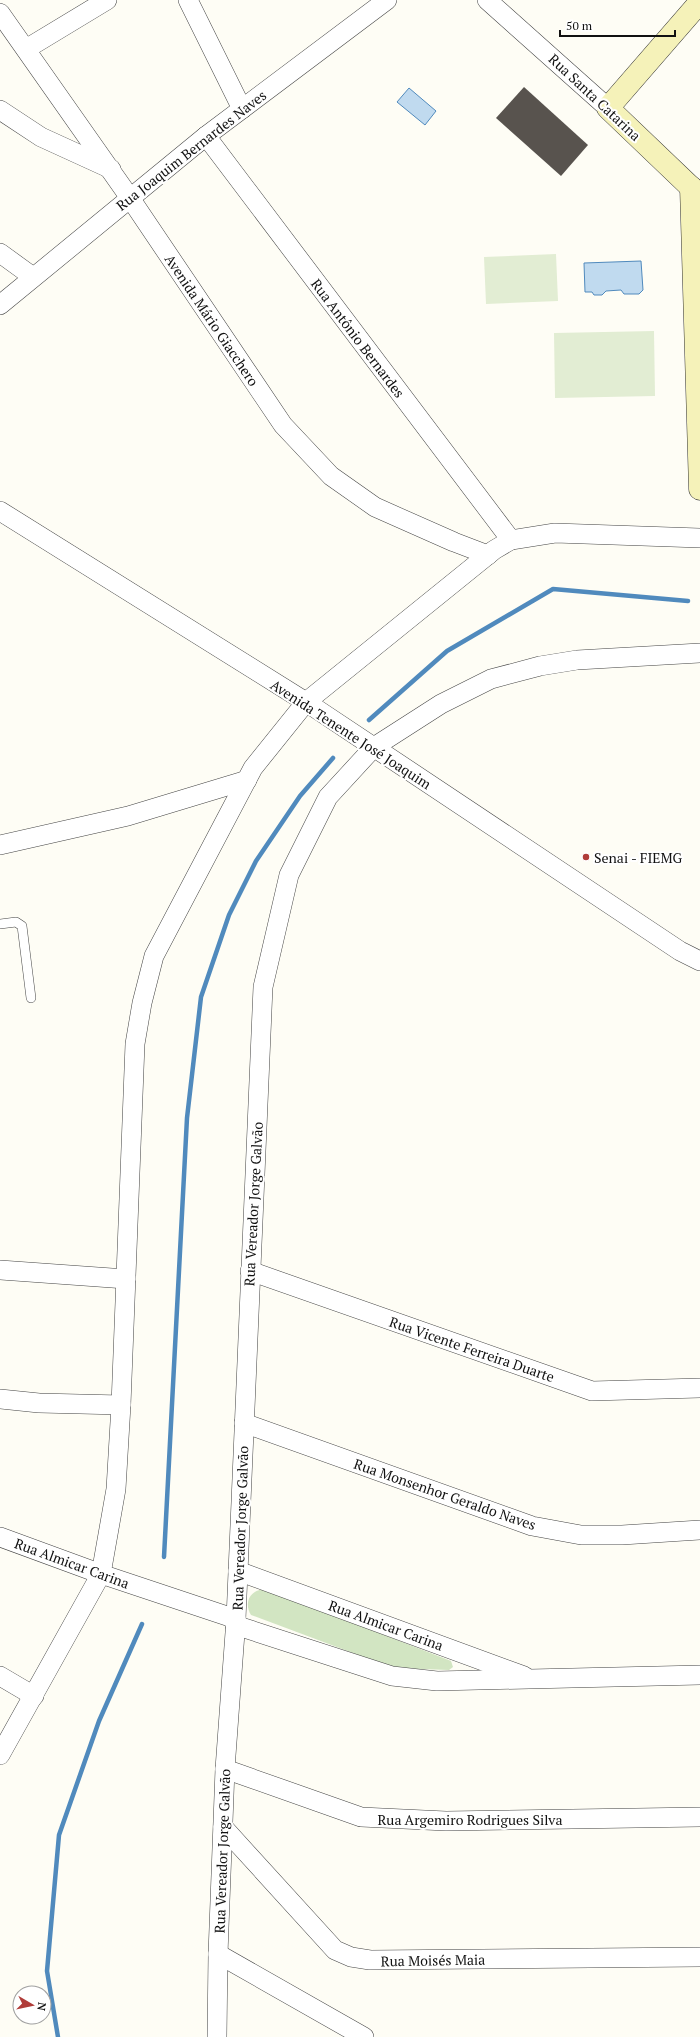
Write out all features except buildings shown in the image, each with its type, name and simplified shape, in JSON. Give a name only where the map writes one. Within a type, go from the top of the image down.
[{"type":"main road","points":[[608,108],[698,2]]},
{"type":"main road","name":"Rua Santa Catarina","points":[[608,108],[695,191]]},
{"type":"main road","points":[[695,191],[700,489]]},
{"type":"street","points":[[26,49],[107,0]]},
{"type":"street","points":[[188,0],[242,109]]},
{"type":"street","name":"Rua Joaquim Bernardes Naves","points":[[0,305],[206,136],[387,0]]},
{"type":"street","name":"Rua Santa Catarina","points":[[487,0],[608,108]]},
{"type":"street","name":"Avenida Mário Giacchero","points":[[0,13],[111,169],[283,424],[331,476],[375,507],[454,542],[488,555]]},
{"type":"street","points":[[0,110],[41,136],[111,169]]},
{"type":"street","name":"Rua Antônio Bernardes","points":[[206,136],[511,540]]},
{"type":"street","points":[[0,253],[33,277]]},
{"type":"street","name":"Avenida Tenente José Joaquim","points":[[0,511],[306,702],[680,951],[700,961]]},
{"type":"street","points":[[0,1755],[101,1574],[116,1489],[122,1405],[135,1044],[142,1003],[154,956],[252,768],[306,702],[488,555],[511,540],[555,533],[700,538]]},
{"type":"street","name":"Rua Vereador Jorge Galvão","points":[[217,2037],[218,1954],[225,1769],[236,1622],[263,988],[289,875],[328,797],[374,747],[441,704],[492,679],[540,666],[577,660],[700,653]]},
{"type":"street","points":[[0,845],[128,816],[246,780]]},
{"type":"street","points":[[0,1270],[126,1278]]},
{"type":"street","name":"Rua Vicente Ferreira Duarte","points":[[250,1271],[592,1391],[700,1388]]},
{"type":"street","points":[[0,1400],[39,1403],[122,1405]]},
{"type":"street","name":"Rua Monsenhor Geraldo Naves","points":[[244,1423],[532,1526],[581,1535],[622,1535],[700,1530]]},
{"type":"street","name":"Rua Almicar Carina","points":[[0,1537],[236,1622],[392,1676],[438,1681],[700,1675]]},
{"type":"street","name":"Rua Almicar Carina","points":[[238,1571],[534,1680]]},
{"type":"street","points":[[0,1676],[34,1696]]},
{"type":"street","name":"Rua Argemiro Rodrigues Silva","points":[[225,1769],[361,1818],[446,1821],[700,1817]]},
{"type":"street","name":"Rua Moisés Maia","points":[[223,1827],[335,1950],[351,1957],[370,1960],[700,1957]]},
{"type":"street","points":[[218,1954],[364,2037]]},
{"type":"lane","points":[[0,924],[16,922],[22,926],[31,998]]},
{"type":"green space","points":[[556,254],[558,301],[486,304],[484,257]]},
{"type":"green space","points":[[654,331],[655,396],[555,398],[554,333]]},
{"type":"green space","points":[[266,1589],[451,1661],[453,1667],[449,1670],[393,1668],[251,1615],[248,1605],[250,1597],[256,1591]]},
{"type":"water","points":[[409,88],[436,111],[425,125],[397,102]]},
{"type":"water","points":[[641,261],[643,290],[639,294],[624,294],[621,290],[606,291],[602,295],[594,295],[592,292],[585,292],[584,263]]},
{"type":"waterway","points":[[369,720],[447,651],[553,589],[688,601]]},
{"type":"waterway","points":[[164,1557],[187,1118],[201,997],[229,915],[256,861],[300,796],[333,758]]},
{"type":"waterway","points":[[58,2037],[47,1971],[59,1835],[99,1721],[142,1624]]},
{"type":"place","name":"Senai - FIEMG","points":[[586,857]]}]
